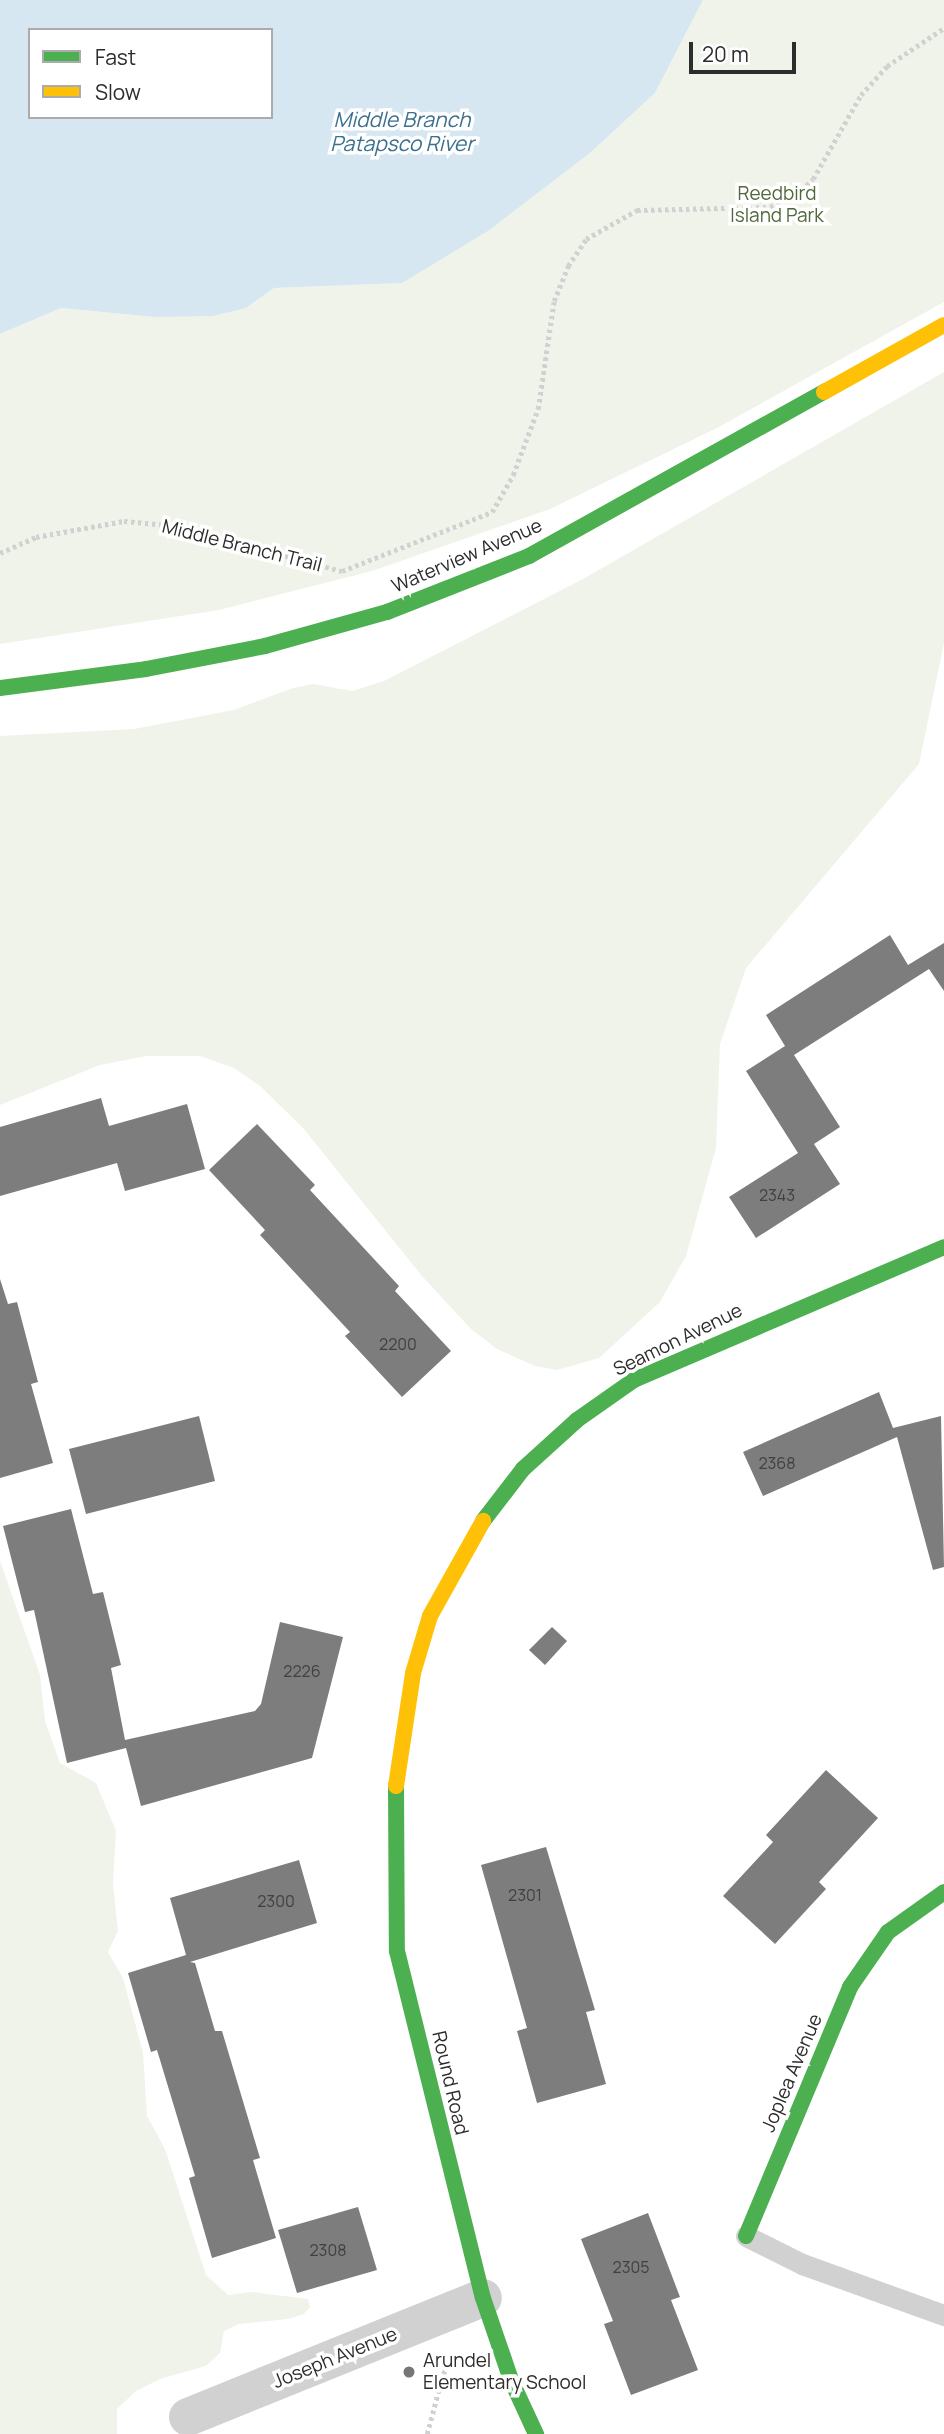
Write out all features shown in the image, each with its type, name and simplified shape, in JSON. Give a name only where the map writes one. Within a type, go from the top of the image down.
[{"type":"street","name":"Waterview Avenue","points":[[0,688],[146,669],[265,646],[400,607],[529,556],[944,325]]},
{"type":"street","name":"Seamon Avenue","points":[[404,1730],[413,1673],[430,1616],[454,1566],[523,1469],[577,1420],[634,1380],[944,1247]]},
{"type":"street","name":"Round Road","points":[[404,1730],[394,1802],[397,1951],[483,2298],[511,2380],[536,2434]]},
{"type":"street","name":"Joplea Avenue","points":[[746,2236],[850,1987],[888,1932],[944,1892]]},
{"type":"street","name":"Joseph Avenue","points":[[188,2417],[483,2298]]},
{"type":"lane","points":[[746,2236],[802,2264],[944,2315]]},
{"type":"path","name":"Middle Branch Trail","points":[[0,553],[36,537],[124,521],[177,526],[342,571],[492,512],[513,475],[538,410],[554,300],[568,266],[586,239],[637,210],[770,207],[796,195],[813,179],[861,95],[887,66],[944,27]]},
{"type":"path","points":[[427,2434],[443,2374],[455,2355]]},
{"type":"green space","name":"Reedbird Island Park","points":[[703,0],[944,0],[944,302],[717,428],[550,509],[372,571],[219,610],[0,644],[0,334],[61,308],[154,317],[246,308],[274,288],[401,283],[488,231],[590,153],[655,93]]},
{"type":"green space","points":[[944,372],[944,643],[919,764],[746,968],[720,1044],[716,1148],[686,1256],[660,1302],[599,1358],[557,1370],[535,1366],[497,1349],[471,1329],[422,1276],[303,1128],[260,1086],[234,1068],[200,1056],[147,1056],[100,1065],[0,1105],[0,736],[134,729],[234,710],[293,688],[313,684],[352,691],[384,681],[583,579]]},
{"type":"green space","points":[[0,1561],[40,1675],[45,1721],[60,1763],[96,1783],[116,1831],[113,1884],[118,1931],[108,1952],[123,1978],[143,2053],[147,2116],[165,2149],[206,2275],[228,2295],[251,2292],[308,2299],[310,2307],[304,2314],[288,2319],[239,2324],[224,2331],[220,2353],[206,2366],[160,2379],[136,2391],[117,2409],[117,2434],[0,2434]]},
{"type":"water","name":"Middle Branch Patapsco River","points":[[0,0],[703,0],[655,93],[590,153],[488,231],[402,283],[274,288],[246,308],[213,316],[154,317],[61,308],[0,334]]},
{"type":"building","points":[[890,935],[908,965],[944,943],[944,991],[929,969],[794,1055],[840,1127],[814,1144],[840,1184],[756,1238],[729,1197],[798,1153],[746,1071],[785,1046],[766,1015]]},
{"type":"building","points":[[101,1098],[109,1126],[187,1104],[205,1169],[125,1191],[117,1163],[0,1196],[0,1127]]},
{"type":"building","points":[[257,1124],[315,1185],[310,1190],[399,1286],[395,1291],[451,1351],[402,1397],[345,1336],[350,1332],[260,1235],[265,1230],[209,1170]]},
{"type":"building","points":[[0,1279],[8,1304],[17,1302],[38,1382],[31,1384],[53,1463],[0,1478]]},
{"type":"building","points":[[879,1392],[893,1428],[941,1416],[944,1567],[933,1570],[897,1437],[763,1496],[743,1452]]},
{"type":"building","points":[[199,1416],[215,1481],[86,1514],[69,1449]]},
{"type":"building","points":[[71,1509],[93,1594],[103,1592],[121,1665],[111,1668],[125,1740],[255,1711],[261,1704],[280,1622],[343,1637],[312,1758],[141,1806],[126,1748],[67,1763],[34,1610],[25,1612],[3,1526]]},
{"type":"building","points":[[552,1627],[567,1641],[545,1665],[529,1650]]},
{"type":"building","points":[[826,1770],[878,1818],[819,1882],[826,1889],[775,1944],[723,1896],[773,1842],[766,1835]]},
{"type":"building","points":[[546,1847],[595,2010],[586,2012],[606,2084],[537,2103],[517,2031],[527,2028],[481,1865]]},
{"type":"building","points":[[299,1860],[317,1923],[190,1962],[195,1963],[215,2031],[222,2031],[260,2158],[253,2160],[276,2238],[212,2258],[189,2178],[195,2176],[157,2050],[151,2052],[128,1973],[186,1955],[170,1898]]},
{"type":"building","points":[[358,2207],[377,2270],[297,2293],[278,2230]]},
{"type":"building","points":[[648,2213],[680,2297],[671,2300],[698,2370],[631,2395],[604,2324],[613,2321],[581,2239]]},
{"type":"traffic: fast","points":[[0,688],[146,669],[265,646],[387,612],[529,556],[824,392]]},
{"type":"traffic: fast","points":[[483,1521],[523,1469],[577,1420],[634,1380],[944,1247]]},
{"type":"traffic: fast","points":[[396,1786],[397,1951],[483,2298],[511,2380],[536,2434]]},
{"type":"traffic: fast","points":[[746,2236],[850,1987],[888,1932],[944,1892]]},
{"type":"traffic: slow","points":[[824,392],[944,325]]},
{"type":"traffic: slow","points":[[396,1786],[413,1673],[430,1616],[483,1521]]},
{"type":"place","name":"Arundel Elementary School","points":[[409,2372]]}]
